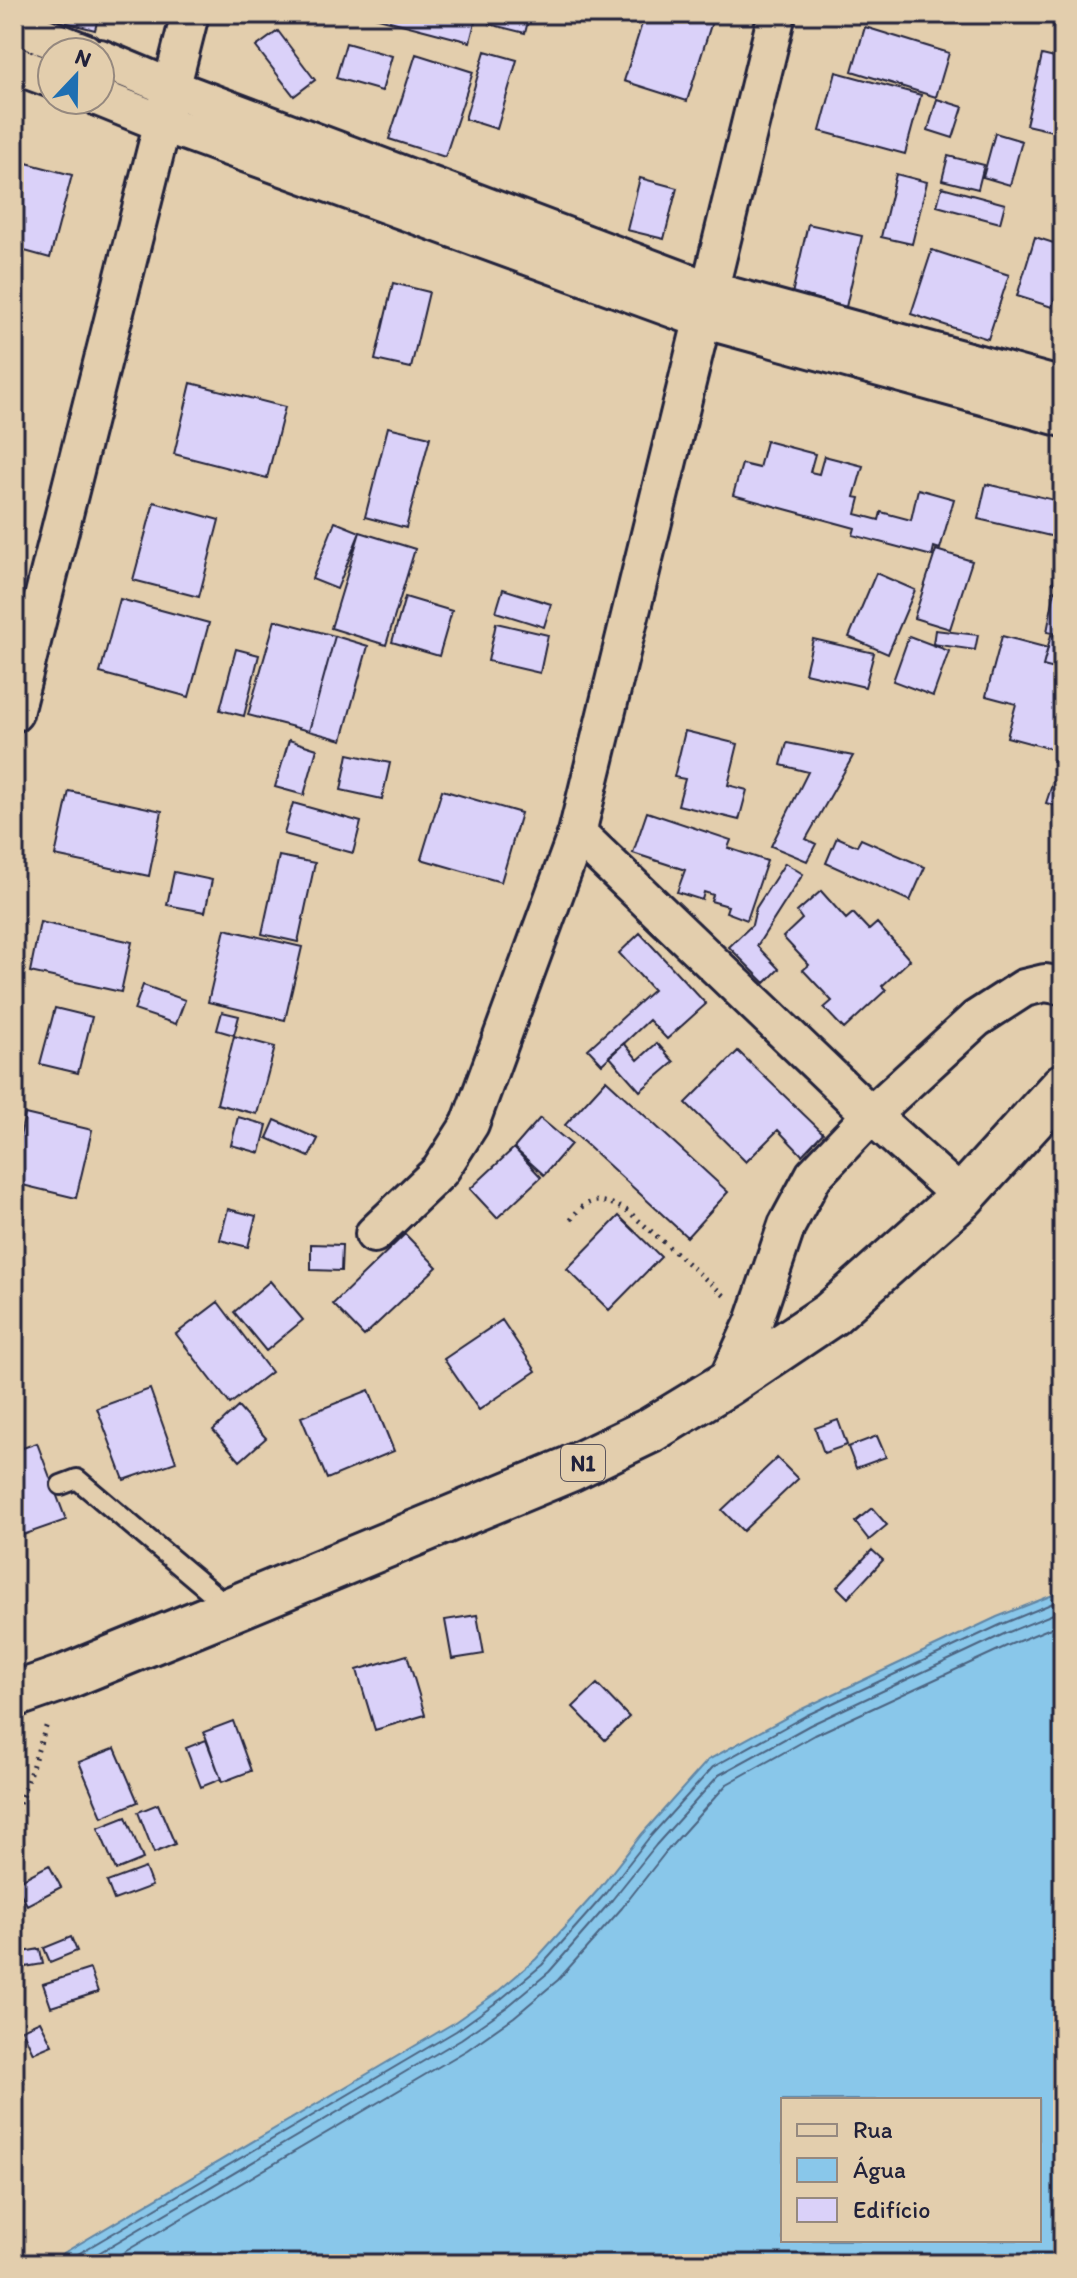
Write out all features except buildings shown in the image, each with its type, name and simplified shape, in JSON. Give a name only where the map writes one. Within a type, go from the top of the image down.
[{"type":"highway","name":"N1","points":[[14,1695],[63,1678],[570,1469],[651,1430],[831,1314],[962,1197],[1063,1086]]},
{"type":"street","points":[[14,713],[190,14]]},
{"type":"street","points":[[374,1234],[440,1171],[470,1124],[577,833],[777,14]]},
{"type":"street","points":[[14,25],[43,36]]},
{"type":"street","points":[[14,65],[36,73]]},
{"type":"street","points":[[116,65],[705,305],[1063,387]]},
{"type":"street","points":[[116,104],[162,123],[705,305],[1063,418]]},
{"type":"street","points":[[577,833],[871,1115],[962,1197]]},
{"type":"street","points":[[725,1385],[754,1322],[787,1225],[814,1175],[871,1115],[976,1019],[1024,988],[1045,983],[1063,986]]},
{"type":"lane","points":[[61,1485],[77,1479],[232,1609]]},
{"type":"path","points":[[571,1220],[577,1210],[596,1200],[610,1202],[628,1211],[754,1322]]},
{"type":"path","points":[[14,1819],[63,1678]]},
{"type":"water","points":[[1063,1591],[1063,2264],[45,2264],[452,2024],[496,1993],[536,1959],[708,1760],[802,1709],[997,1617]]}]
